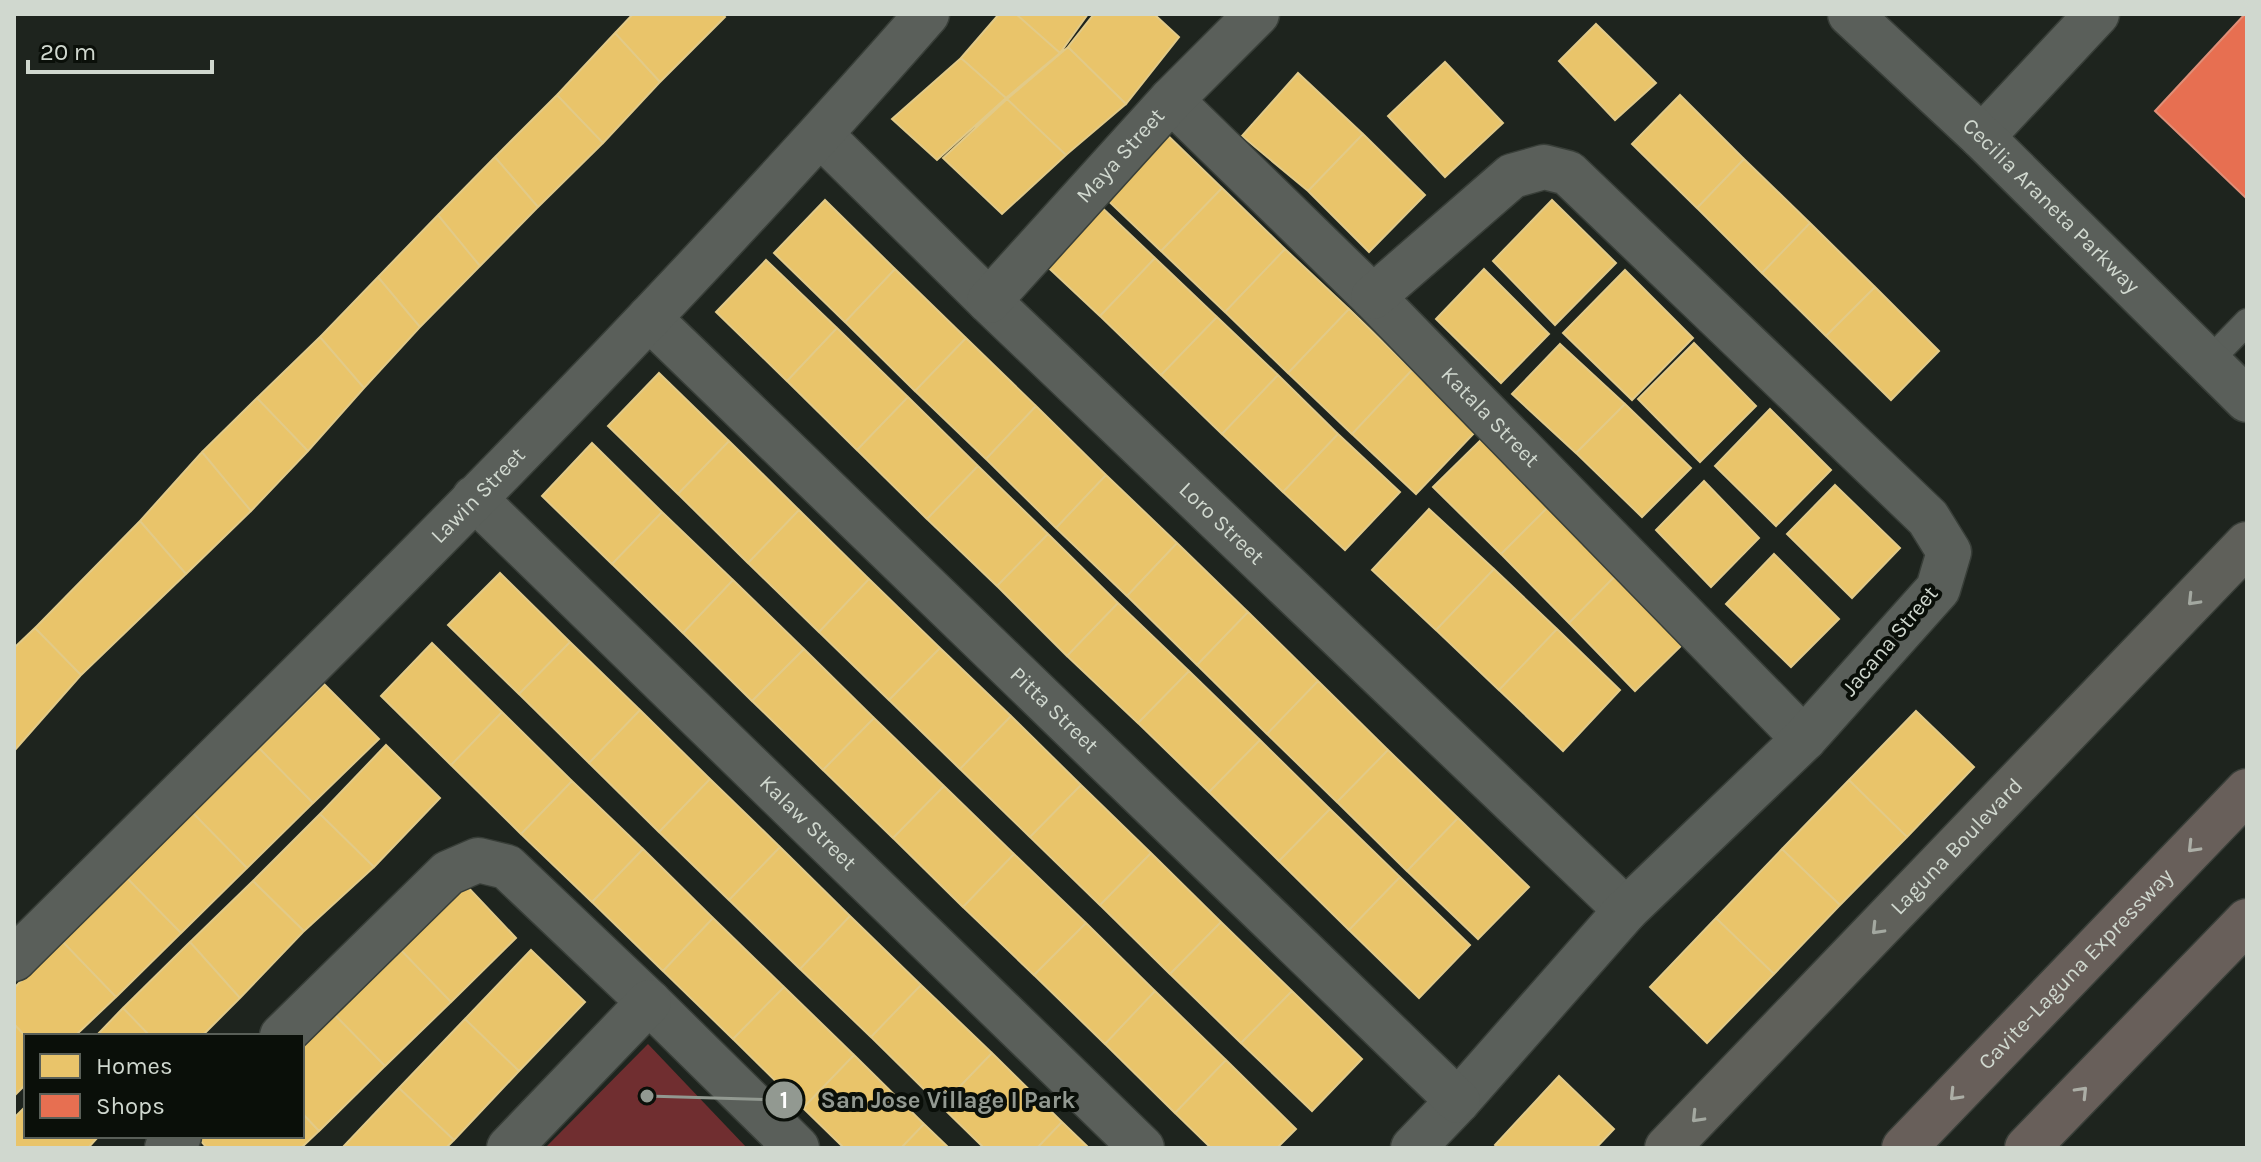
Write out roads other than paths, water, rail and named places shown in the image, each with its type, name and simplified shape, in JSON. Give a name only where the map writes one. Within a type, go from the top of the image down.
[{"type":"highway","name":"Cavite–Laguna Expressway","points":[[1904,1148],[2247,791]]},
{"type":"highway","points":[[2027,1148],[2247,921]]},
{"type":"main road","name":"Laguna Boulevard","points":[[1667,1148],[2247,544]]},
{"type":"street","name":"Lawin Street","points":[[14,959],[315,660],[649,318],[821,135],[927,14]]},
{"type":"street","name":"Maya Street","points":[[989,301],[1171,100],[1257,14]]},
{"type":"street","name":"Cecilia Araneta Parkway","points":[[1850,14],[1982,137],[2247,400]]},
{"type":"street","points":[[1982,137],[2097,14]]},
{"type":"street","name":"Katala Street","points":[[1171,100],[1373,297],[1804,739]]},
{"type":"street","name":"Loro Street","points":[[821,135],[989,301],[1626,910]]},
{"type":"street","name":"Jacana Street","points":[[1373,297],[1512,176],[1544,167],[1568,173],[1928,518],[1949,552],[1938,589],[1804,739],[1626,910],[1413,1148]]},
{"type":"street","name":"Pitta Street","points":[[649,318],[1458,1101]]},
{"type":"street","name":"Kalaw Street","points":[[474,498],[1142,1148]]},
{"type":"street","points":[[284,1034],[448,873],[478,860],[507,867],[797,1148]]},
{"type":"street","points":[[509,1148],[649,1002]]},
{"type":"lane","points":[[2208,362],[2247,322]]},
{"type":"place","name":"San Jose Village I Park","points":[[647,1096]]}]
